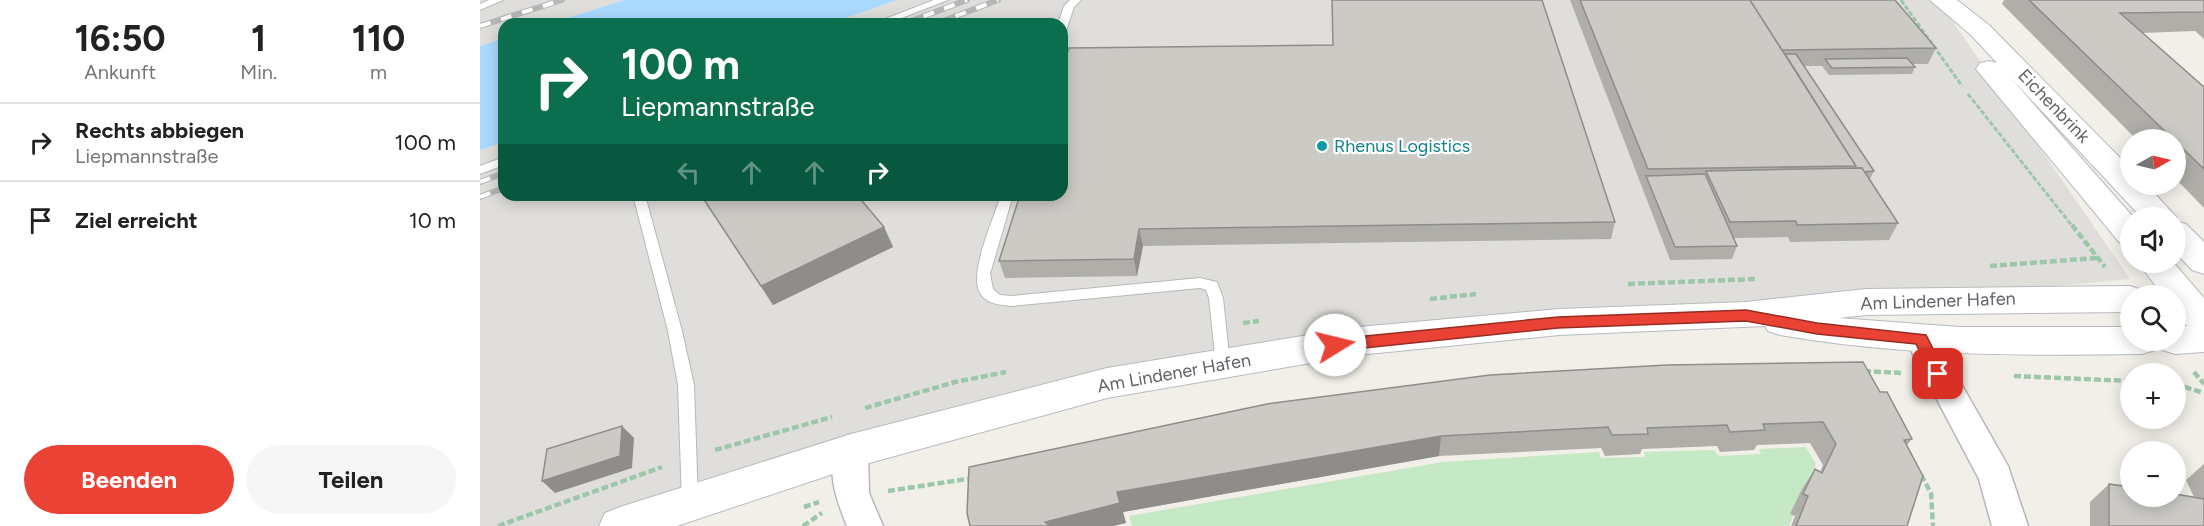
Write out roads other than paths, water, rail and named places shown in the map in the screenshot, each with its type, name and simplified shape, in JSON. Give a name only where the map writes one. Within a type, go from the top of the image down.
[{"type":"street","name":"Eichenbrink","points":[[1940,0],[1980,30],[2150,207]]},
{"type":"street","name":"Eichenbrink","points":[[1940,0],[1957,32],[2120,222]]},
{"type":"street","points":[[2186,243],[2204,262]]},
{"type":"street","points":[[2163,273],[2193,309]]},
{"type":"street","name":"Am Lindener Hafen","points":[[620,526],[851,451],[1107,383],[1358,341],[1547,323],[1746,315],[1866,302],[2120,299]]},
{"type":"street","name":"Am Lindener Hafen","points":[[1746,315],[1817,329],[1920,339],[1974,342],[2120,340]]},
{"type":"street","points":[[2186,339],[2204,338]]},
{"type":"street","points":[[1920,339],[1996,477],[2010,526]]},
{"type":"street","points":[[851,451],[851,493],[865,526]]},
{"type":"lane","points":[[480,7],[498,0]]},
{"type":"lane","points":[[894,18],[943,0]]},
{"type":"lane","points":[[1065,18],[1069,6],[1076,0]]},
{"type":"lane","points":[[480,170],[498,163]]},
{"type":"lane","points":[[641,201],[675,331],[686,386],[690,502]]},
{"type":"lane","points":[[1005,201],[983,274],[986,291],[998,300],[1012,301],[1200,283],[1212,286],[1216,298],[1223,364]]},
{"type":"water","points":[[624,0],[897,0],[846,18],[568,18]]},
{"type":"water","points":[[498,40],[498,144],[480,150],[480,46]]},
{"type":"railway","points":[[505,18],[562,0]]},
{"type":"railway","points":[[919,18],[967,0]]},
{"type":"railway","points":[[951,18],[998,0]]},
{"type":"railway","points":[[480,26],[498,20]]},
{"type":"railway","points":[[480,182],[498,175]]},
{"type":"railway","points":[[480,197],[498,190]]},
{"type":"place","name":"Rhenus Logistics","points":[[1322,146]]}]
